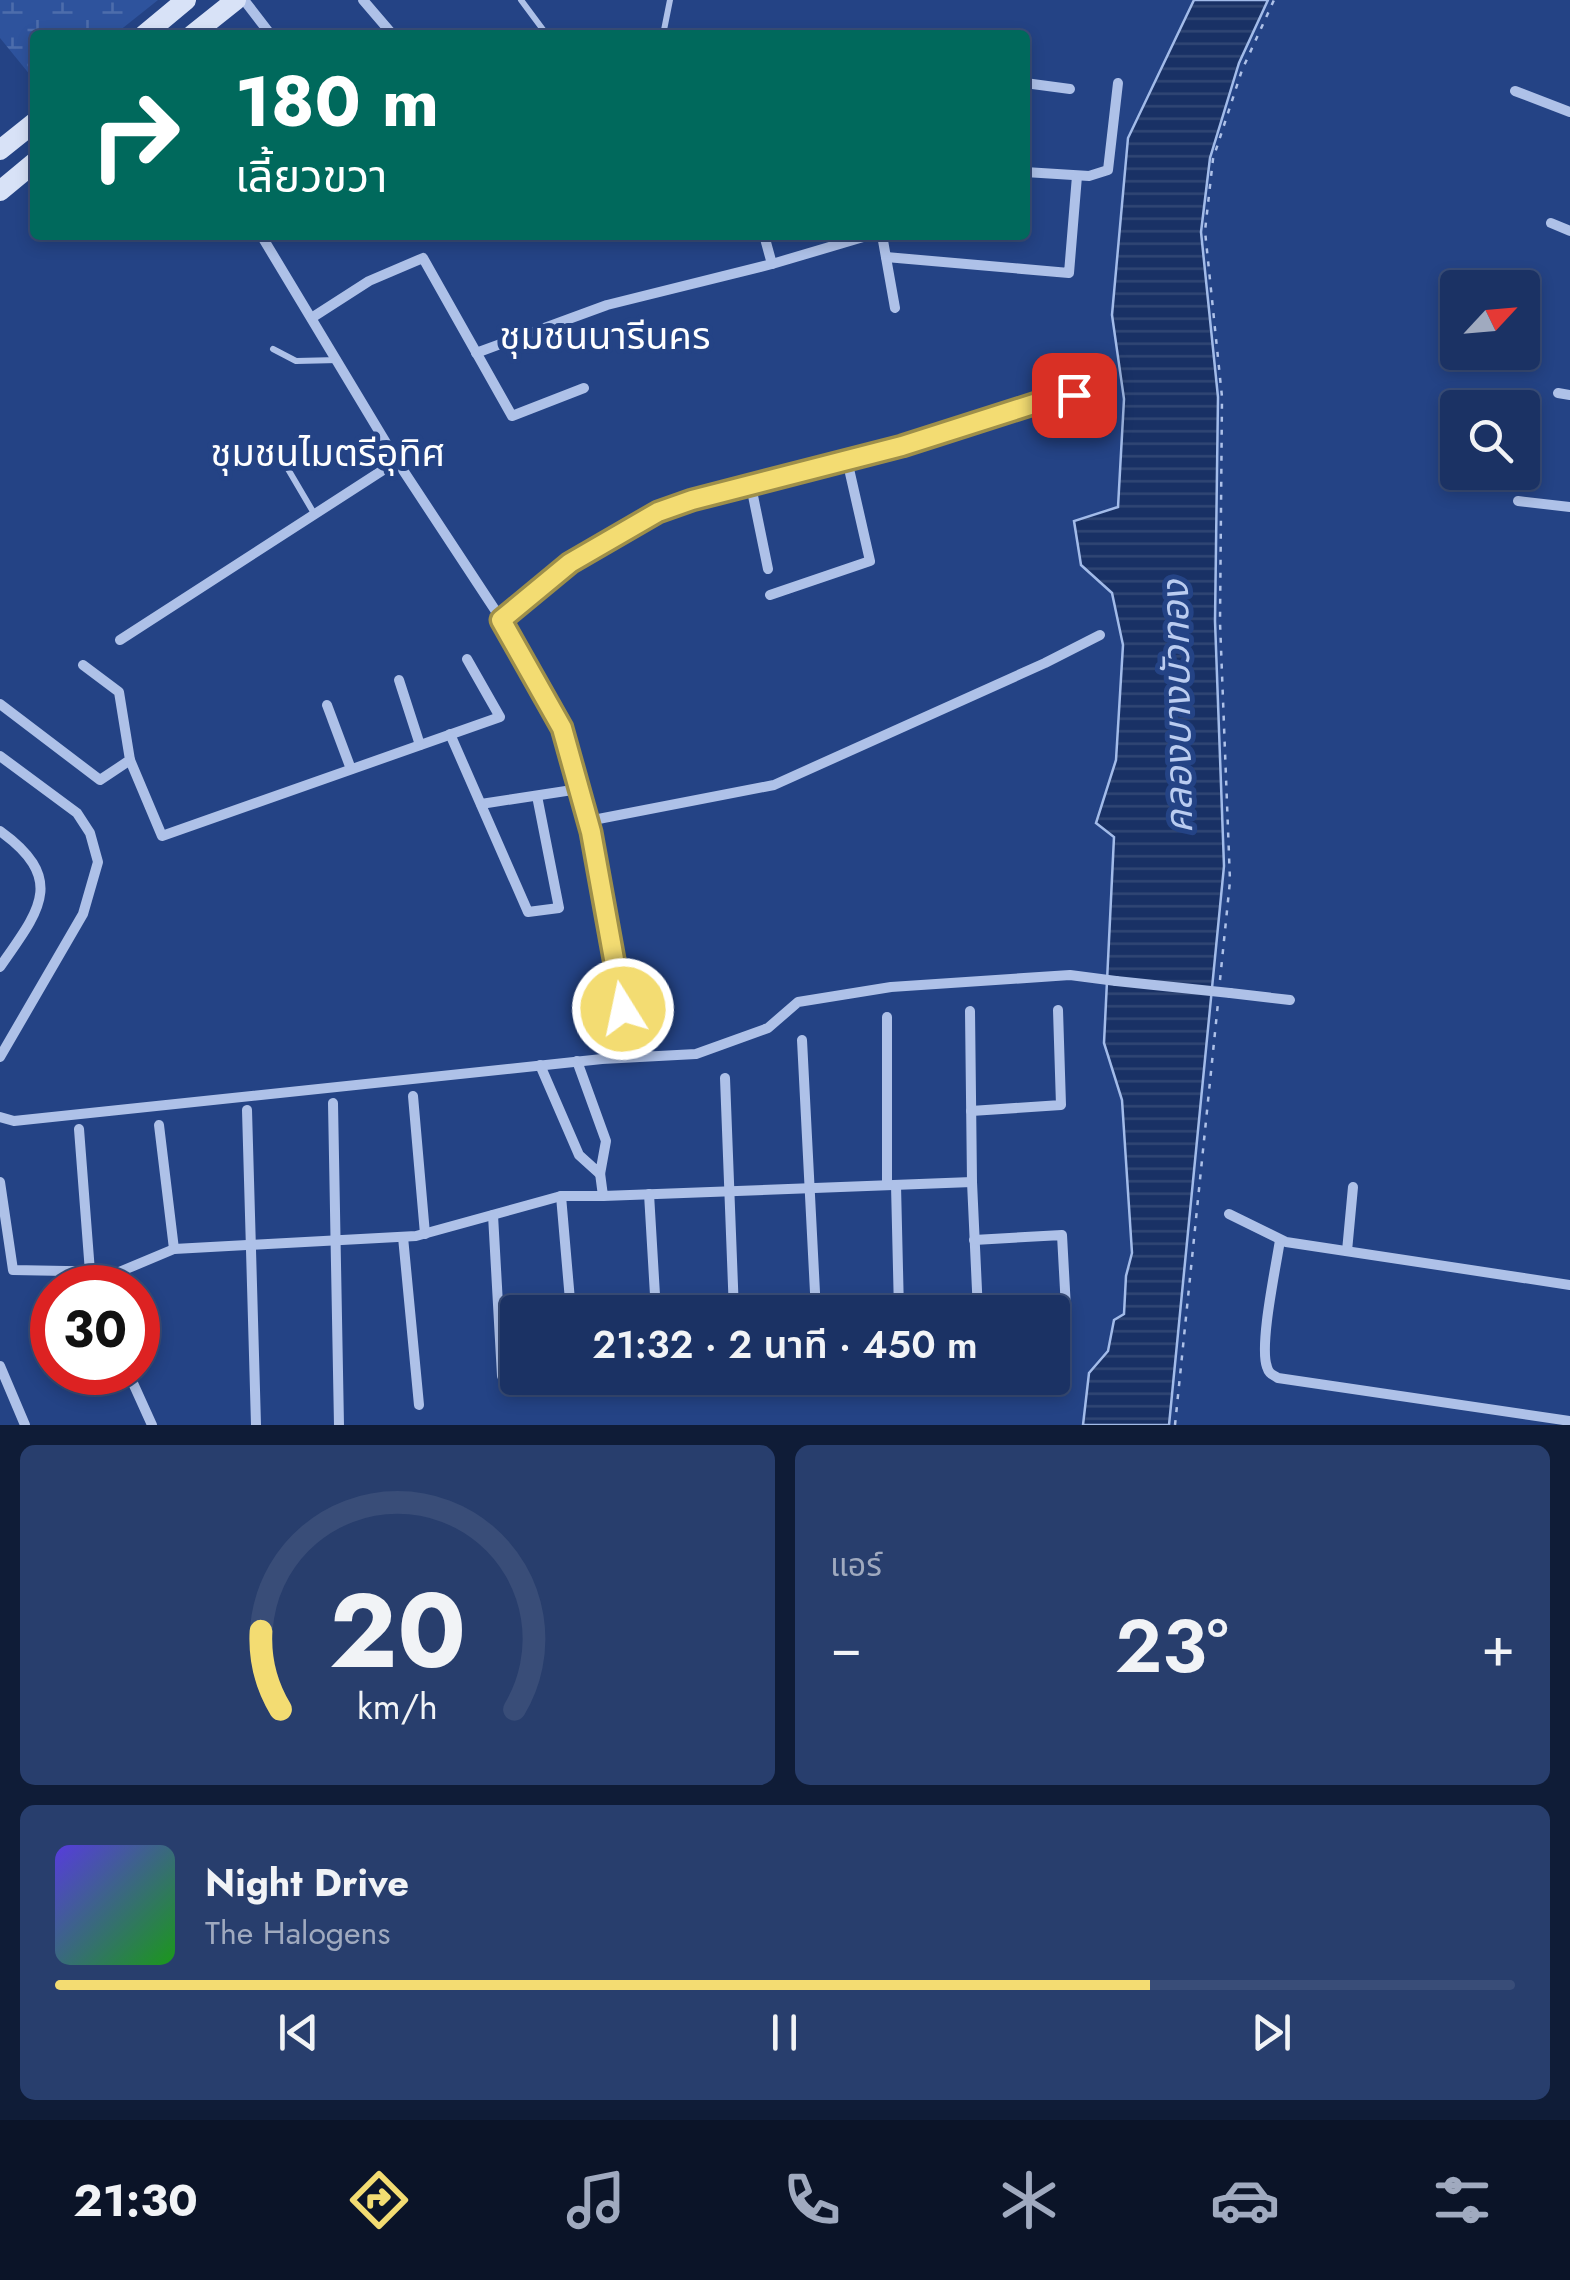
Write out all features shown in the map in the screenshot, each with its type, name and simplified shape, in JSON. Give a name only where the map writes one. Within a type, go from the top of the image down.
[{"type":"main road","points":[[150,30],[186,0]]},
{"type":"main road","points":[[198,30],[236,0]]},
{"type":"main road","points":[[0,150],[30,126]]},
{"type":"main road","points":[[0,191],[30,166]]},
{"type":"street","points":[[244,0],[267,30]]},
{"type":"street","points":[[363,0],[390,30]]},
{"type":"street","points":[[1030,172],[1103,174],[1110,166],[1118,83]]},
{"type":"street","points":[[1030,84],[1070,89]]},
{"type":"street","points":[[1515,90],[1570,112]]},
{"type":"street","points":[[886,257],[1069,272],[1077,176]]},
{"type":"street","points":[[1550,223],[1570,231]]},
{"type":"street","points":[[264,240],[398,462],[501,620],[562,728],[588,821],[623,1009]]},
{"type":"street","points":[[765,240],[772,264]]},
{"type":"street","points":[[476,353],[608,305],[853,240]]},
{"type":"street","points":[[883,240],[895,308]]},
{"type":"street","points":[[313,318],[369,282],[422,258],[512,416],[584,388]]},
{"type":"street","points":[[501,620],[570,563],[658,512],[919,441],[1056,397],[1108,398]]},
{"type":"street","points":[[770,596],[870,561],[847,460]]},
{"type":"street","points":[[120,640],[398,462]]},
{"type":"street","points":[[751,486],[768,569]]},
{"type":"street","points":[[1518,502],[1570,507]]},
{"type":"street","points":[[588,821],[774,785],[1100,635]]},
{"type":"street","points":[[84,665],[119,692],[130,760],[162,836],[500,717],[467,659]]},
{"type":"street","points":[[399,680],[420,745]]},
{"type":"street","points":[[0,704],[100,780],[130,760]]},
{"type":"street","points":[[327,705],[351,769]]},
{"type":"street","points":[[450,734],[528,912],[559,908],[536,796]]},
{"type":"street","points":[[0,756],[77,813],[90,833],[98,862],[84,914],[0,1057]]},
{"type":"street","points":[[481,804],[579,789]]},
{"type":"street","points":[[0,831],[20,846],[36,867],[42,890],[38,912],[0,967]]},
{"type":"street","points":[[0,1117],[14,1121],[577,1061],[696,1054],[768,1028],[798,1002],[890,987],[1070,976],[1290,1000]]},
{"type":"street","points":[[971,1111],[1061,1106],[1058,1010]]},
{"type":"street","points":[[970,1011],[977,1295]]},
{"type":"street","points":[[887,1017],[898,1295]]},
{"type":"street","points":[[802,1040],[815,1295]]},
{"type":"street","points":[[577,1061],[606,1141],[600,1173],[603,1196]]},
{"type":"street","points":[[540,1065],[579,1155],[600,1173]]},
{"type":"street","points":[[725,1078],[733,1295]]},
{"type":"street","points":[[413,1096],[425,1234]]},
{"type":"street","points":[[333,1103],[338,1425]]},
{"type":"street","points":[[247,1110],[256,1425]]},
{"type":"street","points":[[159,1125],[174,1249]]},
{"type":"street","points":[[79,1129],[87,1265]]},
{"type":"street","points":[[0,1182],[13,1270],[30,1270]]},
{"type":"street","points":[[136,1265],[174,1249],[425,1234],[560,1196],[972,1182]]},
{"type":"street","points":[[1347,1251],[1353,1187]]},
{"type":"street","points":[[649,1194],[655,1295]]},
{"type":"street","points":[[560,1196],[569,1295]]},
{"type":"street","points":[[1228,1214],[1280,1240],[1570,1285]]},
{"type":"street","points":[[493,1215],[500,1340]]},
{"type":"street","points":[[974,1240],[1062,1235],[1065,1295]]},
{"type":"street","points":[[403,1237],[419,1405]]},
{"type":"street","points":[[1280,1240],[1266,1364],[1278,1378],[1570,1421]]},
{"type":"street","points":[[0,1366],[25,1425]]},
{"type":"street","points":[[138,1395],[152,1425]]},
{"type":"lane","points":[[521,0],[543,30]]},
{"type":"lane","points":[[665,30],[670,0]]},
{"type":"lane","points":[[273,349],[296,361],[338,360]]},
{"type":"lane","points":[[285,464],[315,515]]},
{"type":"path","points":[[1220,986],[1230,881],[1220,622],[1222,397],[1204,231],[1214,158],[1242,70],[1274,0]]},
{"type":"path","points":[[1175,1425],[1218,1002]]},
{"type":"green space","points":[[0,0],[158,0],[120,30],[30,30],[30,75],[0,38]]},
{"type":"water","name":"คลองบางบัวทอง","points":[[1194,0],[1268,0],[1239,63],[1210,158],[1201,232],[1218,397],[1215,621],[1224,866],[1169,1425],[1083,1425],[1089,1373],[1108,1351],[1114,1320],[1124,1314],[1132,1253],[1122,1100],[1104,1043],[1114,837],[1096,823],[1116,760],[1123,645],[1112,593],[1081,565],[1074,521],[1118,507],[1124,399],[1112,315],[1128,138]]},
{"type":"district","name":"ชุมชนนารีนคร","points":[[605,336]]},
{"type":"district","name":"ชุมชนไมตรีอุทิศ","points":[[328,453]]},
{"type":"route","points":[[623,1009],[591,832],[562,728],[501,620],[570,563],[658,512],[1074,395]]}]
